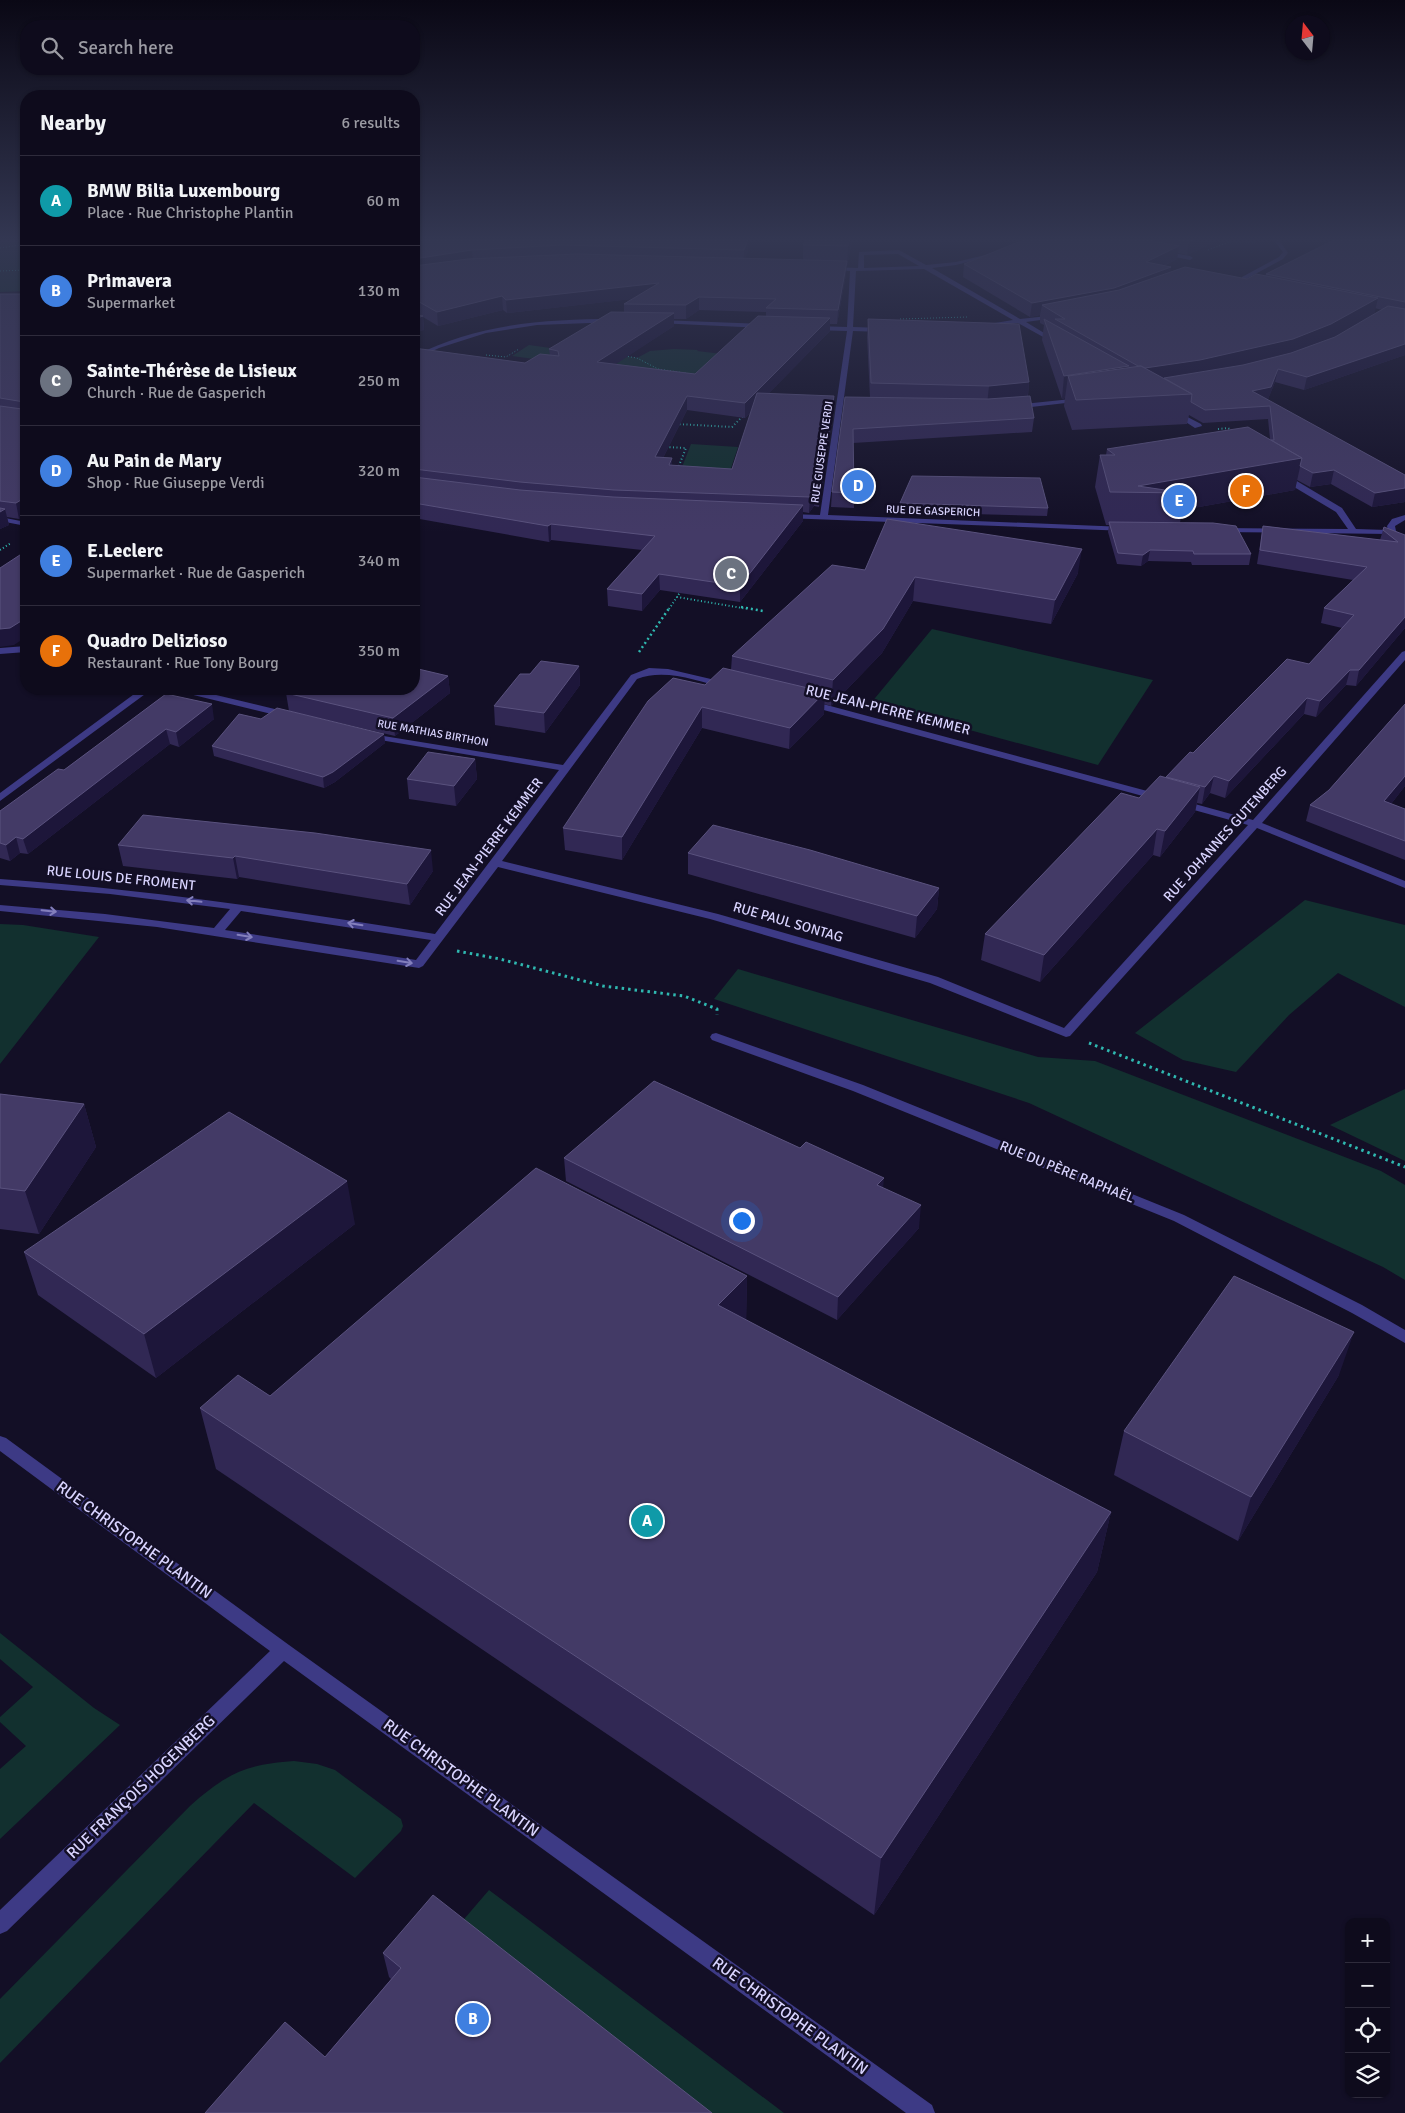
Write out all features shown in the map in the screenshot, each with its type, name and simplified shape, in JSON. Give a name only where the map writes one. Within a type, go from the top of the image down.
[{"type":"street","points":[[420,355],[470,336]]},
{"type":"street","name":"RUE GIUSEPPE VERDI","points":[[824,518],[849,336]]},
{"type":"street","points":[[1045,336],[1064,347]]},
{"type":"street","points":[[425,352],[438,353]]},
{"type":"street","points":[[1005,408],[1089,398]]},
{"type":"street","points":[[840,406],[849,406]]},
{"type":"street","points":[[1164,406],[1198,426]]},
{"type":"street","points":[[1274,471],[1339,510],[1353,531]]},
{"type":"street","name":"RUE DE GASPERICH","points":[[781,516],[1060,528],[1137,529]]},
{"type":"street","points":[[1392,532],[1391,526],[1395,521],[1405,518]]},
{"type":"street","points":[[0,520],[20,523]]},
{"type":"street","points":[[1214,530],[1392,532],[1405,540]]},
{"type":"street","points":[[0,651],[20,649]]},
{"type":"street","name":"RUE JOHANNES GUTENBERG","points":[[1066,1033],[1255,824],[1405,654]]},
{"type":"street","points":[[649,671],[668,672],[735,687]]},
{"type":"street","name":"RUE JEAN-PIERRE KEMMER","points":[[435,942],[634,677],[649,671]]},
{"type":"street","points":[[0,798],[140,695]]},
{"type":"street","points":[[205,695],[295,717]]},
{"type":"street","name":"RUE JEAN-PIERRE KEMMER","points":[[801,702],[1027,760],[1255,824],[1405,885]]},
{"type":"street","name":"RUE MATHIAS BIRTHON","points":[[362,733],[391,740],[565,768]]},
{"type":"street","name":"RUE PAUL SONTAG","points":[[496,863],[714,916],[934,980],[1066,1033]]},
{"type":"street","name":"RUE LOUIS DE FROMENT","points":[[0,882],[60,886],[239,906],[435,942]]},
{"type":"street","points":[[218,932],[239,906]]},
{"type":"street","points":[[0,908],[43,910],[218,932],[419,964],[435,942]]},
{"type":"street","name":"RUE DU PÈRE RAPHAËL","points":[[716,1037],[858,1088],[1179,1218],[1357,1309],[1405,1336]]},
{"type":"street","name":"RUE CHRISTOPHE PLANTIN","points":[[0,1442],[283,1650],[924,2113]]},
{"type":"street","name":"RUE FRANÇOIS HOGENBERG","points":[[0,1924],[283,1650]]},
{"type":"path","points":[[479,354],[506,357],[521,347]]},
{"type":"path","points":[[620,355],[637,358],[658,370],[700,375]]},
{"type":"path","points":[[652,374],[658,370]]},
{"type":"path","points":[[668,424],[732,427],[745,414]]},
{"type":"path","points":[[658,447],[686,448],[677,470]]},
{"type":"path","points":[[649,671],[638,651],[683,590]]},
{"type":"path","points":[[677,598],[763,611]]},
{"type":"path","points":[[435,942],[604,986],[684,996],[718,1009],[716,1037]]},
{"type":"path","points":[[1066,1033],[1405,1168]]},
{"type":"green space","points":[[529,345],[579,352],[564,363],[512,356]]},
{"type":"green space","points":[[586,350],[637,358],[650,351],[698,350],[731,355],[708,376],[658,369],[650,376],[586,359]]},
{"type":"green space","points":[[691,444],[738,447],[728,477],[679,475]]},
{"type":"green space","points":[[932,629],[1153,680],[1098,765],[871,703]]},
{"type":"green space","points":[[1305,900],[1405,925],[1405,1007],[1338,973],[1289,1015],[1236,1072],[1183,1060],[1135,1033]]},
{"type":"green space","points":[[0,924],[23,925],[99,937],[0,1064]]},
{"type":"green space","points":[[738,969],[1038,1057],[1095,1061],[1381,1171],[1405,1185],[1405,1280],[1383,1267],[1029,1103],[714,999]]},
{"type":"green space","points":[[1405,1089],[1405,1161],[1330,1125]]},
{"type":"green space","points":[[0,1633],[94,1708],[120,1725],[0,1839],[0,1769],[26,1746],[0,1722],[0,1717],[33,1687],[0,1659]]},
{"type":"green space","points":[[294,1761],[317,1764],[335,1770],[401,1819],[403,1826],[401,1831],[355,1878],[254,1803],[0,2063],[0,1999],[203,1795],[226,1778],[249,1768],[277,1762]]},
{"type":"green space","points":[[489,1890],[784,2113],[682,2113],[453,1932]]},
{"type":"building","points":[[0,336],[20,336],[20,401],[0,398]]},
{"type":"building","points":[[571,336],[638,336],[597,362],[695,374],[737,336],[812,336],[745,403],[687,396],[655,457],[672,458],[669,465],[732,469],[757,393],[834,396],[820,491],[815,491],[810,497],[614,490],[520,482],[420,470],[420,349],[525,363],[540,354],[559,356],[558,351],[549,349]]},
{"type":"building","points":[[869,336],[1021,336],[1029,382],[989,386],[871,383]]},
{"type":"building","points":[[1050,336],[1074,336],[1129,366],[1064,376]]},
{"type":"building","points":[[1084,336],[1302,336],[1200,360],[1145,368],[1138,366]]},
{"type":"building","points":[[1405,336],[1405,344],[1307,377],[1278,369],[1271,387],[1252,391],[1405,475],[1405,488],[1375,493],[1334,470],[1313,473],[1300,466],[1302,458],[1271,440],[1274,440],[1270,406],[1205,410],[1191,402],[1192,394],[1164,378],[1243,365],[1291,353],[1335,337]]},
{"type":"building","points":[[1141,366],[1192,394],[1076,400],[1068,376]]},
{"type":"building","points":[[1030,396],[1034,418],[853,429],[854,493],[832,492],[845,397],[988,399]]},
{"type":"building","points":[[0,406],[20,409],[20,501],[16,503],[0,501]]},
{"type":"building","points":[[1248,427],[1302,458],[1138,486],[1185,493],[1110,492],[1100,455],[1115,455],[1107,449]]},
{"type":"building","points":[[912,476],[1040,478],[1048,508],[900,503]]},
{"type":"building","points":[[420,478],[520,490],[613,497],[803,505],[740,586],[659,574],[642,594],[607,589],[655,536],[551,524],[548,526],[420,504]]},
{"type":"building","points":[[887,519],[1082,549],[1055,600],[915,577],[883,629],[833,680],[732,656],[832,565],[865,570]]},
{"type":"building","points":[[1109,522],[1213,523],[1236,526],[1251,554],[1194,554],[1193,551],[1150,550],[1143,555],[1118,553]]},
{"type":"building","points":[[1263,526],[1398,542],[1383,530],[1384,527],[1405,535],[1405,617],[1359,670],[1350,670],[1320,701],[1307,698],[1229,781],[1214,776],[1205,787],[1166,777],[1190,752],[1193,753],[1287,659],[1309,664],[1354,615],[1324,608],[1367,567],[1260,550]]},
{"type":"building","points":[[20,555],[20,622],[10,628],[0,629],[0,568]]},
{"type":"building","points":[[541,661],[579,666],[544,713],[494,706],[520,674],[530,674]]},
{"type":"building","points":[[723,668],[825,692],[790,728],[702,707],[622,837],[563,828],[648,701],[673,678],[705,685]]},
{"type":"building","points":[[420,669],[448,676],[393,718],[295,695],[420,695]]},
{"type":"building","points":[[165,695],[212,704],[176,732],[166,729],[23,839],[16,837],[6,845],[0,843],[0,811],[58,769],[64,770]]},
{"type":"building","points":[[1405,704],[1405,776],[1384,801],[1405,809],[1405,841],[1310,805],[1329,790]]},
{"type":"building","points":[[277,708],[384,734],[333,772],[323,777],[212,746],[239,714],[261,719]]},
{"type":"building","points":[[428,752],[475,759],[454,786],[407,779]]},
{"type":"building","points":[[1160,776],[1200,787],[1165,831],[1157,829],[1044,955],[985,934],[1121,793],[1139,798]]},
{"type":"building","points":[[143,815],[315,833],[431,850],[407,884],[235,856],[233,858],[118,845]]},
{"type":"building","points":[[713,825],[810,850],[939,888],[917,916],[688,853]]},
{"type":"building","points":[[654,1081],[800,1148],[806,1142],[884,1178],[877,1185],[921,1205],[838,1297],[564,1158]]},
{"type":"building","points":[[0,1094],[84,1104],[25,1191],[0,1188]]},
{"type":"building","points":[[229,1112],[347,1181],[144,1334],[24,1252]]},
{"type":"building","points":[[536,1168],[747,1276],[718,1305],[1111,1512],[881,1858],[200,1408],[238,1375],[270,1396]]},
{"type":"building","points":[[1234,1276],[1354,1332],[1251,1497],[1124,1431]]},
{"type":"building","points":[[433,1895],[712,2113],[205,2113],[285,2022],[325,2057],[401,1968],[383,1953]]},
{"type":"place","name":"Au Pain de Mary","points":[[858,486]]},
{"type":"place","name":"Quadro Delizioso","points":[[1246,491]]},
{"type":"place","name":"E.Leclerc","points":[[1179,501]]},
{"type":"place","name":"Sainte-Thérèse de Lisieux","points":[[731,574]]},
{"type":"place","name":"BMW Bilia Luxembourg","points":[[647,1521]]},
{"type":"place","name":"Primavera","points":[[473,2019]]}]
